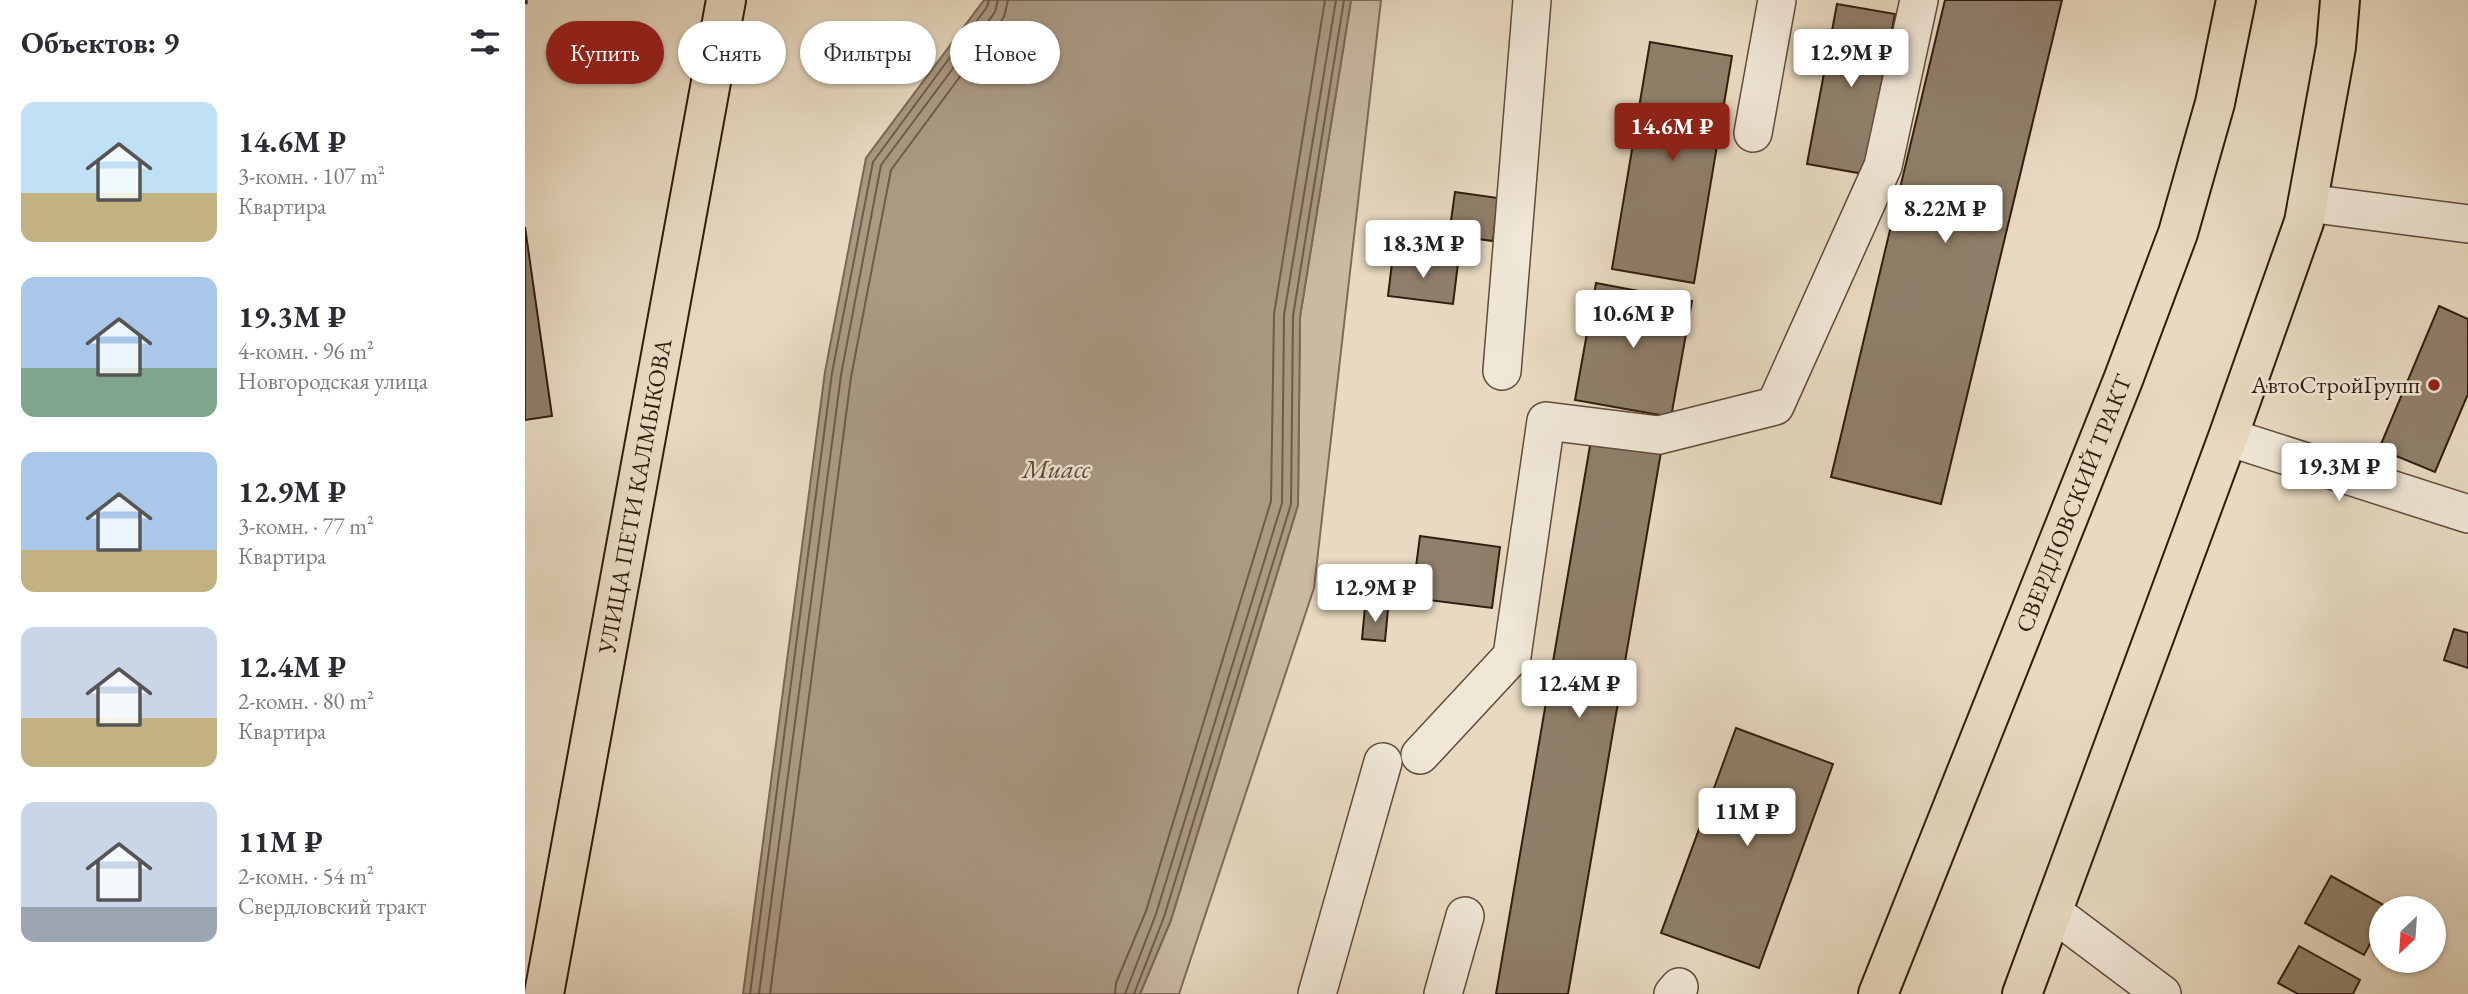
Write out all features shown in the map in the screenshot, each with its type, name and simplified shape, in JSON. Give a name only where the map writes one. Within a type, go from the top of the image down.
[{"type":"main road","name":"УЛИЦА ПЕТИ КАЛМЫКОВА","points":[[544,994],[726,0]]},
{"type":"main road","name":"СВЕРДЛОВСКИЙ ТРАКТ","points":[[1878,994],[2123,380],[2178,233],[2215,103],[2235,0]]},
{"type":"main road","points":[[2022,994],[2228,437],[2304,222],[2336,47],[2340,0]]},
{"type":"street","points":[[1502,371],[1532,0]]},
{"type":"street","points":[[1753,133],[1777,0]]},
{"type":"street","points":[[1420,755],[1512,656],[1546,421],[1659,435],[1775,406],[1883,166],[1919,0]]},
{"type":"street","points":[[2307,203],[2468,224]]},
{"type":"street","points":[[2228,437],[2468,514]]},
{"type":"street","points":[[1317,994],[1383,762]]},
{"type":"street","points":[[2054,913],[2146,987]]},
{"type":"street","points":[[1443,994],[1465,916]]},
{"type":"shaded area","points":[[1351,0],[1381,0],[1314,588],[1179,994],[1140,994],[1171,920],[1298,505],[1300,317]]},
{"type":"water","name":"Миасс","points":[[984,0],[1351,0],[1300,317],[1298,505],[1171,920],[1140,994],[743,994],[825,372],[866,158],[921,84],[936,84],[936,64],[950,46],[950,84],[1060,84],[1060,21],[968,21]]},
{"type":"building","points":[[1945,0],[2062,0],[1941,504],[1831,477]]},
{"type":"building","points":[[1837,4],[1895,14],[1864,174],[1807,164]]},
{"type":"building","points":[[1650,42],[1732,56],[1694,283],[1612,269]]},
{"type":"building","points":[[1455,192],[1498,198],[1493,241],[1449,235]]},
{"type":"building","points":[[525,227],[552,416],[525,420]]},
{"type":"building","points":[[1393,255],[1458,263],[1453,304],[1388,296]]},
{"type":"building","points":[[1596,283],[1692,301],[1671,417],[1575,400]]},
{"type":"building","points":[[2439,306],[2468,319],[2468,394],[2435,472],[2379,449]]},
{"type":"building","points":[[1591,440],[1661,452],[1568,994],[1496,994]]},
{"type":"building","points":[[1420,536],[1500,547],[1492,608],[1412,598]]},
{"type":"building","points":[[1365,607],[1388,609],[1385,641],[1362,639]]},
{"type":"building","points":[[2454,629],[2468,633],[2468,668],[2444,660]]},
{"type":"building","points":[[1736,728],[1833,764],[1759,968],[1661,933]]},
{"type":"building","points":[[2331,876],[2369,897],[2369,946],[2364,955],[2305,923]]},
{"type":"building","points":[[2299,946],[2360,980],[2353,994],[2298,994],[2278,983]]},
{"type":"place","name":"АвтоСтройГрупп","points":[[2434,385]]}]
